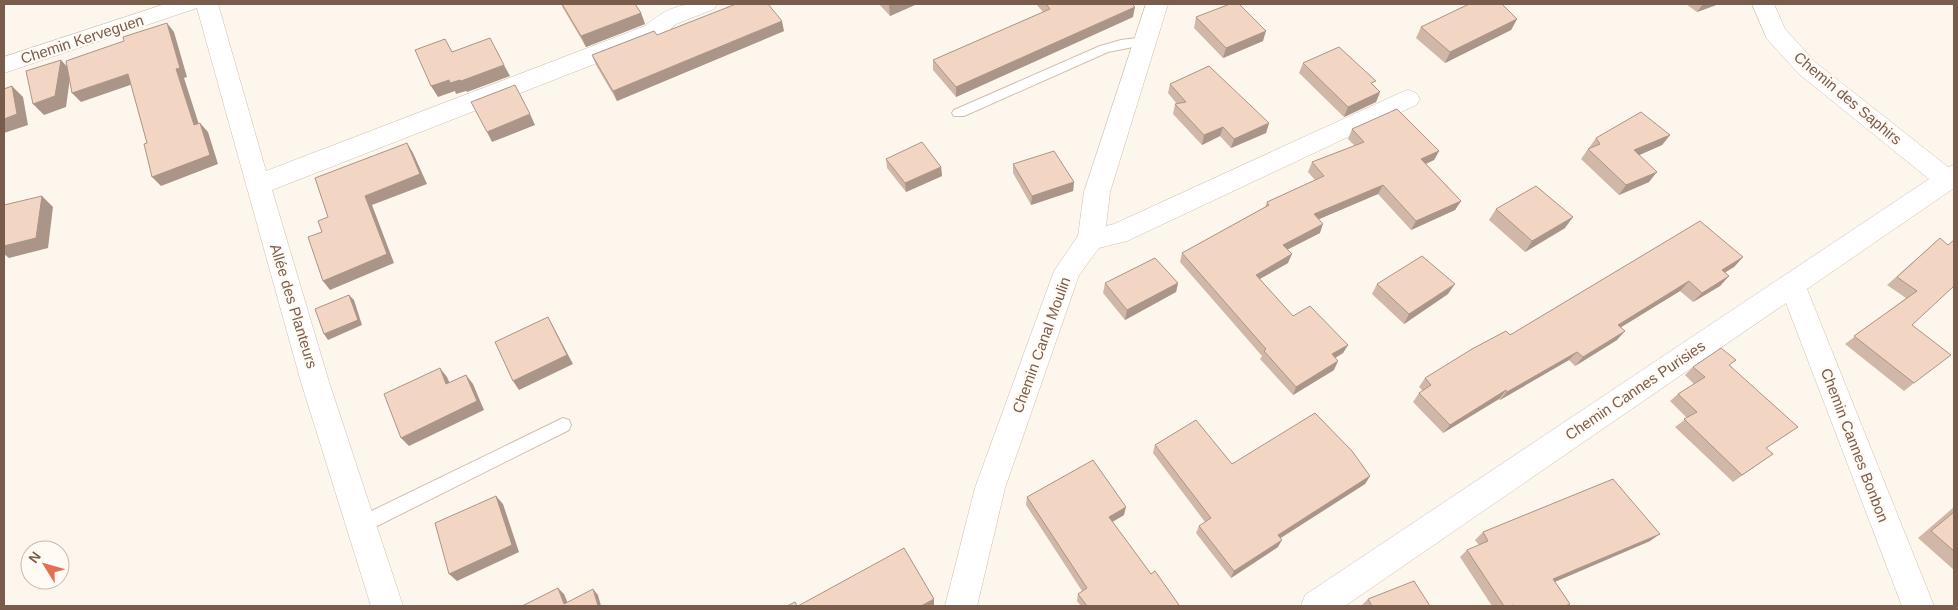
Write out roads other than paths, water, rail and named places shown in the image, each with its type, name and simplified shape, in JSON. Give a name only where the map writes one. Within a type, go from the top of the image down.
[{"type":"street","name":"Chemin Kerveguen","points":[[4,65],[188,4]]},
{"type":"street","name":"Allée des Planteurs","points":[[207,4],[258,185],[359,526],[387,606]]},
{"type":"street","points":[[258,185],[653,32],[668,19],[706,4]]},
{"type":"street","name":"Chemin Canal Moulin","points":[[961,606],[990,488],[1067,271],[1091,239],[1097,192],[1157,4]]},
{"type":"street","name":"Chemin des Saphirs","points":[[1763,4],[1775,33],[1807,68],[1951,178]]},
{"type":"street","points":[[1091,239],[1118,234],[1408,99]]},
{"type":"street","name":"Chemin Cannes Purisies","points":[[1318,606],[1951,178]]},
{"type":"street","name":"Chemin Cannes Bonbon","points":[[1792,284],[1918,606]]},
{"type":"lane","points":[[959,113],[1104,49],[1121,44],[1144,42]]},
{"type":"lane","points":[[359,526],[563,425]]}]
